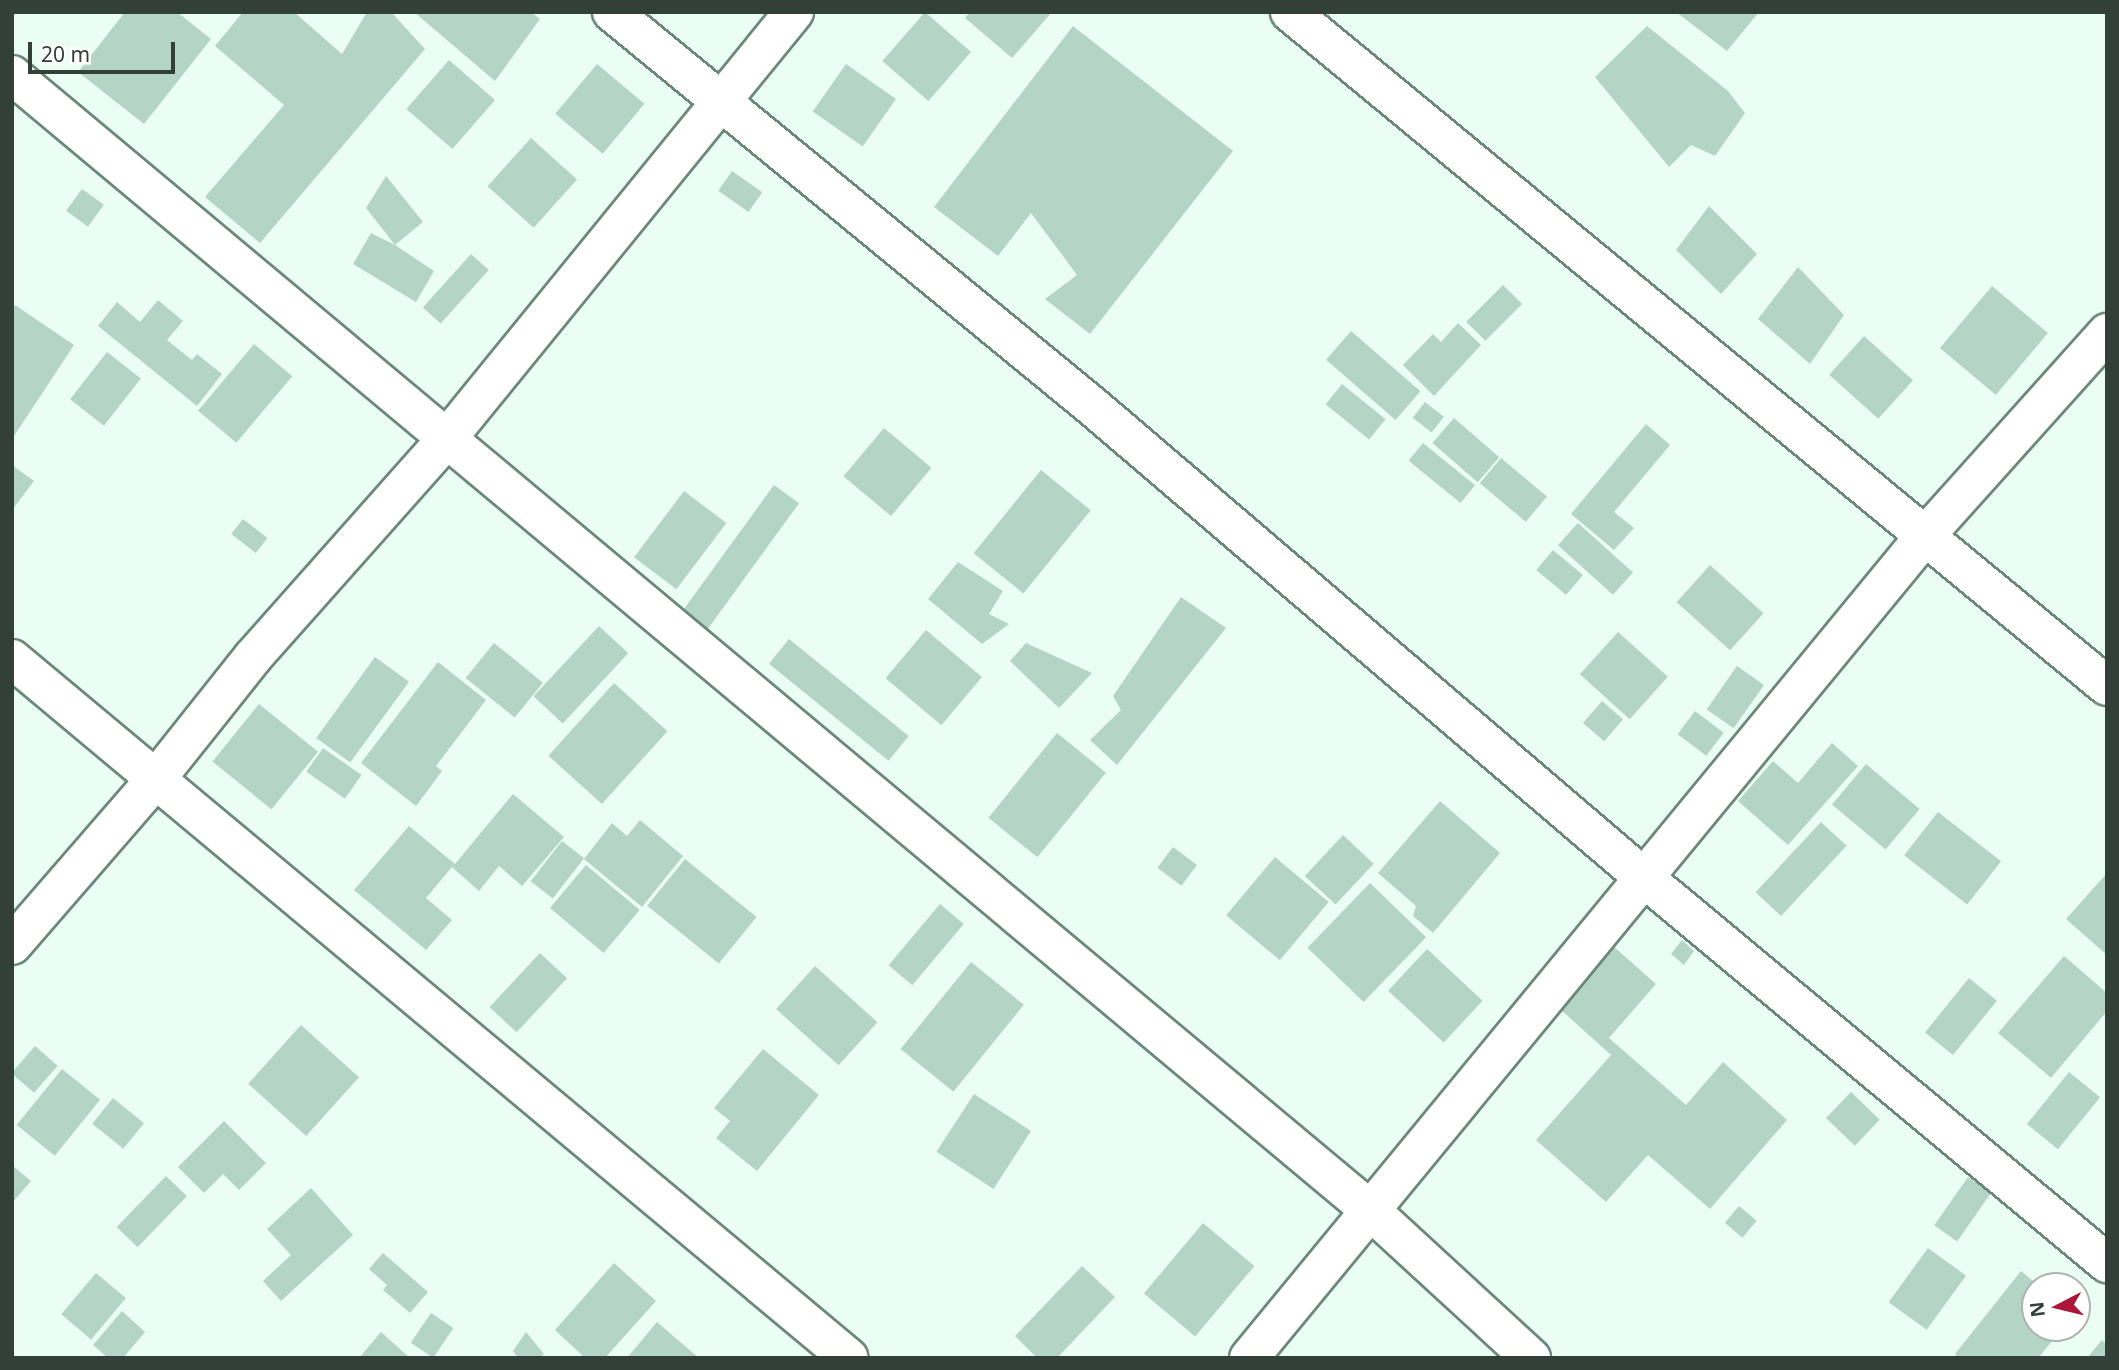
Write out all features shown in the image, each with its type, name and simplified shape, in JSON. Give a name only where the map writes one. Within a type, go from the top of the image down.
[{"type":"street","points":[[612,12],[1092,406],[1643,877],[2107,1263]]},
{"type":"street","points":[[12,945],[156,779],[253,657],[449,436],[794,12]]},
{"type":"street","points":[[1290,12],[2107,686]]},
{"type":"street","points":[[12,75],[449,436],[1370,1210],[1531,1358]]},
{"type":"street","points":[[1249,1358],[1925,536],[2107,332]]},
{"type":"street","points":[[12,659],[849,1358]]},
{"type":"building","points":[[125,12],[177,12],[211,39],[144,124],[78,72]]},
{"type":"building","points":[[243,12],[294,12],[342,54],[367,12],[391,12],[425,49],[260,243],[205,197],[284,105],[215,46]]},
{"type":"building","points":[[414,12],[531,12],[540,19],[495,81]]},
{"type":"building","points":[[925,12],[971,52],[928,101],[882,61]]},
{"type":"building","points":[[970,12],[1052,12],[1012,58],[965,18]]},
{"type":"building","points":[[1676,12],[1759,12],[1727,51]]},
{"type":"building","points":[[1073,26],[1233,151],[1090,334],[1045,299],[1077,275],[1031,213],[998,256],[934,207]]},
{"type":"building","points":[[1647,26],[1728,91],[1745,113],[1715,156],[1691,145],[1669,167],[1595,77]]},
{"type":"building","points":[[449,60],[495,100],[452,149],[406,109]]},
{"type":"building","points":[[597,64],[644,104],[603,154],[555,114]]},
{"type":"building","points":[[846,64],[896,99],[863,146],[813,112]]},
{"type":"building","points":[[531,138],[577,179],[534,228],[488,186]]},
{"type":"building","points":[[732,171],[762,192],[749,212],[718,191]]},
{"type":"building","points":[[386,176],[423,222],[395,245],[366,208]]},
{"type":"building","points":[[82,189],[104,205],[88,227],[66,211]]},
{"type":"building","points":[[1709,206],[1757,254],[1721,294],[1676,250]]},
{"type":"building","points":[[371,233],[395,245],[434,271],[416,302],[353,264]]},
{"type":"building","points":[[471,254],[489,270],[441,324],[423,308]]},
{"type":"building","points":[[1798,267],[1844,315],[1810,364],[1758,319]]},
{"type":"building","points":[[1503,285],[1522,304],[1485,341],[1466,322]]},
{"type":"building","points":[[1992,286],[2048,333],[1996,395],[1940,348]]},
{"type":"building","points":[[158,300],[183,321],[167,340],[192,360],[197,354],[222,374],[197,406],[98,326],[117,302],[140,322]]},
{"type":"building","points":[[15,305],[74,345],[14,436],[12,309]]},
{"type":"building","points":[[1458,323],[1481,345],[1434,396],[1403,365],[1433,334],[1441,342]]},
{"type":"building","points":[[1351,331],[1420,391],[1396,420],[1326,360]]},
{"type":"building","points":[[1864,336],[1913,380],[1878,419],[1829,375]]},
{"type":"building","points":[[254,344],[292,376],[236,443],[198,411]]},
{"type":"building","points":[[107,352],[141,378],[104,426],[70,399]]},
{"type":"building","points":[[1342,384],[1386,419],[1369,439],[1326,404]]},
{"type":"building","points":[[1425,402],[1444,417],[1432,433],[1413,418]]},
{"type":"building","points":[[1454,418],[1499,457],[1478,482],[1432,443]]},
{"type":"building","points":[[1646,424],[1670,445],[1614,512],[1634,528],[1614,550],[1571,514]]},
{"type":"building","points":[[884,428],[931,468],[891,516],[844,476]]},
{"type":"building","points":[[1423,443],[1475,485],[1461,503],[1409,461]]},
{"type":"building","points":[[1501,458],[1547,497],[1526,522],[1480,483]]},
{"type":"building","points":[[12,465],[34,481],[12,510]]},
{"type":"building","points":[[1041,470],[1091,510],[1023,593],[974,553]]},
{"type":"building","points":[[774,485],[799,503],[707,629],[682,611]]},
{"type":"building","points":[[684,491],[726,523],[676,589],[634,557]]},
{"type":"building","points":[[243,519],[267,538],[256,553],[231,534]]},
{"type":"building","points":[[1578,523],[1633,573],[1613,595],[1558,545]]},
{"type":"building","points":[[1553,550],[1583,575],[1566,595],[1536,570]]},
{"type":"building","points":[[958,562],[1003,591],[989,614],[1009,624],[982,644],[928,599]]},
{"type":"building","points":[[1710,565],[1764,613],[1730,650],[1677,602]]},
{"type":"building","points":[[1181,597],[1226,628],[1117,765],[1090,740],[1121,710],[1113,696]]},
{"type":"building","points":[[599,626],[628,653],[563,723],[534,696]]},
{"type":"building","points":[[926,630],[982,677],[941,725],[886,678]]},
{"type":"building","points":[[1618,632],[1668,677],[1630,719],[1580,674]]},
{"type":"building","points":[[789,639],[909,736],[889,761],[769,664]]},
{"type":"building","points":[[494,643],[543,683],[515,718],[466,678]]},
{"type":"building","points":[[1026,643],[1092,673],[1059,708],[1010,661]]},
{"type":"building","points":[[375,657],[409,682],[350,763],[316,738]]},
{"type":"building","points":[[438,662],[486,700],[436,766],[442,771],[416,806],[361,763]]},
{"type":"building","points":[[1737,666],[1764,685],[1734,728],[1707,709]]},
{"type":"building","points":[[614,683],[668,731],[602,804],[548,756]]},
{"type":"building","points":[[1602,701],[1623,719],[1604,741],[1583,723]]},
{"type":"building","points":[[259,704],[318,752],[271,809],[212,762]]},
{"type":"building","points":[[1695,711],[1724,733],[1706,756],[1678,734]]},
{"type":"building","points":[[1057,733],[1106,773],[1037,857],[988,818]]},
{"type":"building","points":[[1832,743],[1858,766],[1788,845],[1738,801],[1773,761],[1798,783]]},
{"type":"building","points":[[323,748],[362,775],[345,799],[306,772]]},
{"type":"building","points":[[1866,764],[1920,809],[1886,850],[1832,805]]},
{"type":"building","points":[[513,794],[564,837],[522,886],[499,866],[479,891],[452,867],[426,898],[452,920],[426,950],[354,890],[409,826],[455,864]]},
{"type":"building","points":[[1440,801],[1500,853],[1433,933],[1413,916],[1416,906],[1378,873]]},
{"type":"building","points":[[1938,812],[2001,861],[1967,905],[1904,855]]},
{"type":"building","points":[[640,820],[683,856],[642,907],[584,859],[612,823],[627,836]]},
{"type":"building","points":[[1821,822],[1847,846],[1781,916],[1756,892]]},
{"type":"building","points":[[1343,835],[1374,864],[1336,905],[1305,876]]},
{"type":"building","points":[[562,841],[584,858],[553,898],[531,881]]},
{"type":"building","points":[[1173,847],[1197,865],[1181,886],[1157,868]]},
{"type":"building","points":[[1275,857],[1329,902],[1280,960],[1226,915]]},
{"type":"building","points":[[685,859],[756,917],[719,964],[647,906]]},
{"type":"building","points":[[586,865],[640,910],[604,953],[550,908]]},
{"type":"building","points":[[2107,873],[2107,955],[2066,919]]},
{"type":"building","points":[[1370,883],[1426,937],[1364,1002],[1307,948]]},
{"type":"building","points":[[940,904],[964,924],[912,985],[889,965]]},
{"type":"building","points":[[1604,938],[1656,984],[1609,1038],[1686,1105],[1723,1062],[1787,1120],[1710,1209],[1648,1155],[1606,1202],[1536,1140],[1611,1055],[1550,1000]]},
{"type":"building","points":[[1682,940],[1694,951],[1684,965],[1671,954]]},
{"type":"building","points":[[1427,949],[1483,1001],[1444,1043],[1388,991]]},
{"type":"building","points":[[540,953],[567,978],[517,1032],[490,1007]]},
{"type":"building","points":[[2064,956],[2107,993],[2107,1011],[2051,1078],[1998,1033]]},
{"type":"building","points":[[971,962],[1024,1005],[953,1092],[901,1049]]},
{"type":"building","points":[[815,966],[877,1022],[839,1065],[776,1009]]},
{"type":"building","points":[[1969,978],[1997,1001],[1953,1055],[1925,1032]]},
{"type":"building","points":[[301,1025],[359,1077],[306,1136],[248,1084]]},
{"type":"building","points":[[35,1046],[58,1066],[34,1093],[12,1072]]},
{"type":"building","points":[[763,1049],[819,1095],[757,1171],[716,1138],[730,1121],[714,1108]]},
{"type":"building","points":[[62,1069],[100,1100],[55,1156],[17,1125]]},
{"type":"building","points":[[2069,1072],[2100,1097],[2058,1149],[2027,1124]]},
{"type":"building","points":[[1851,1092],[1880,1120],[1855,1146],[1826,1118]]},
{"type":"building","points":[[974,1094],[1031,1131],[993,1189],[936,1152]]},
{"type":"building","points":[[113,1098],[144,1123],[123,1149],[92,1124]]},
{"type":"building","points":[[224,1121],[266,1163],[239,1190],[223,1174],[204,1193],[178,1167]]},
{"type":"building","points":[[12,1165],[31,1181],[12,1203]]},
{"type":"building","points":[[166,1176],[187,1196],[138,1247],[117,1227]]},
{"type":"building","points":[[1968,1177],[1991,1193],[1957,1241],[1934,1225]]},
{"type":"building","points":[[311,1188],[353,1235],[281,1301],[263,1281],[291,1255],[267,1229]]},
{"type":"building","points":[[1739,1206],[1757,1221],[1742,1238],[1725,1223]]},
{"type":"building","points":[[1203,1223],[1254,1266],[1195,1337],[1144,1293]]},
{"type":"building","points":[[1928,1248],[1966,1276],[1927,1330],[1889,1302]]},
{"type":"building","points":[[383,1253],[428,1292],[410,1313],[383,1290],[387,1285],[369,1269]]},
{"type":"building","points":[[614,1263],[656,1301],[605,1358],[585,1358],[555,1330]]},
{"type":"building","points":[[1082,1266],[1115,1297],[1057,1358],[1037,1358],[1015,1336]]},
{"type":"building","points":[[2021,1271],[2021,1342],[2051,1342],[2038,1358],[1959,1358],[1955,1354]]},
{"type":"building","points":[[96,1273],[126,1298],[91,1339],[61,1314]]},
{"type":"building","points":[[122,1311],[145,1332],[123,1358],[108,1358],[93,1345]]},
{"type":"building","points":[[431,1313],[453,1328],[433,1358],[411,1343]]},
{"type":"building","points":[[657,1322],[699,1358],[627,1358]]},
{"type":"building","points":[[381,1332],[410,1358],[359,1358]]},
{"type":"building","points":[[526,1332],[544,1354],[539,1358],[518,1358],[513,1351]]},
{"type":"building","points":[[2102,1340],[2107,1345],[2107,1358],[2087,1358]]}]
